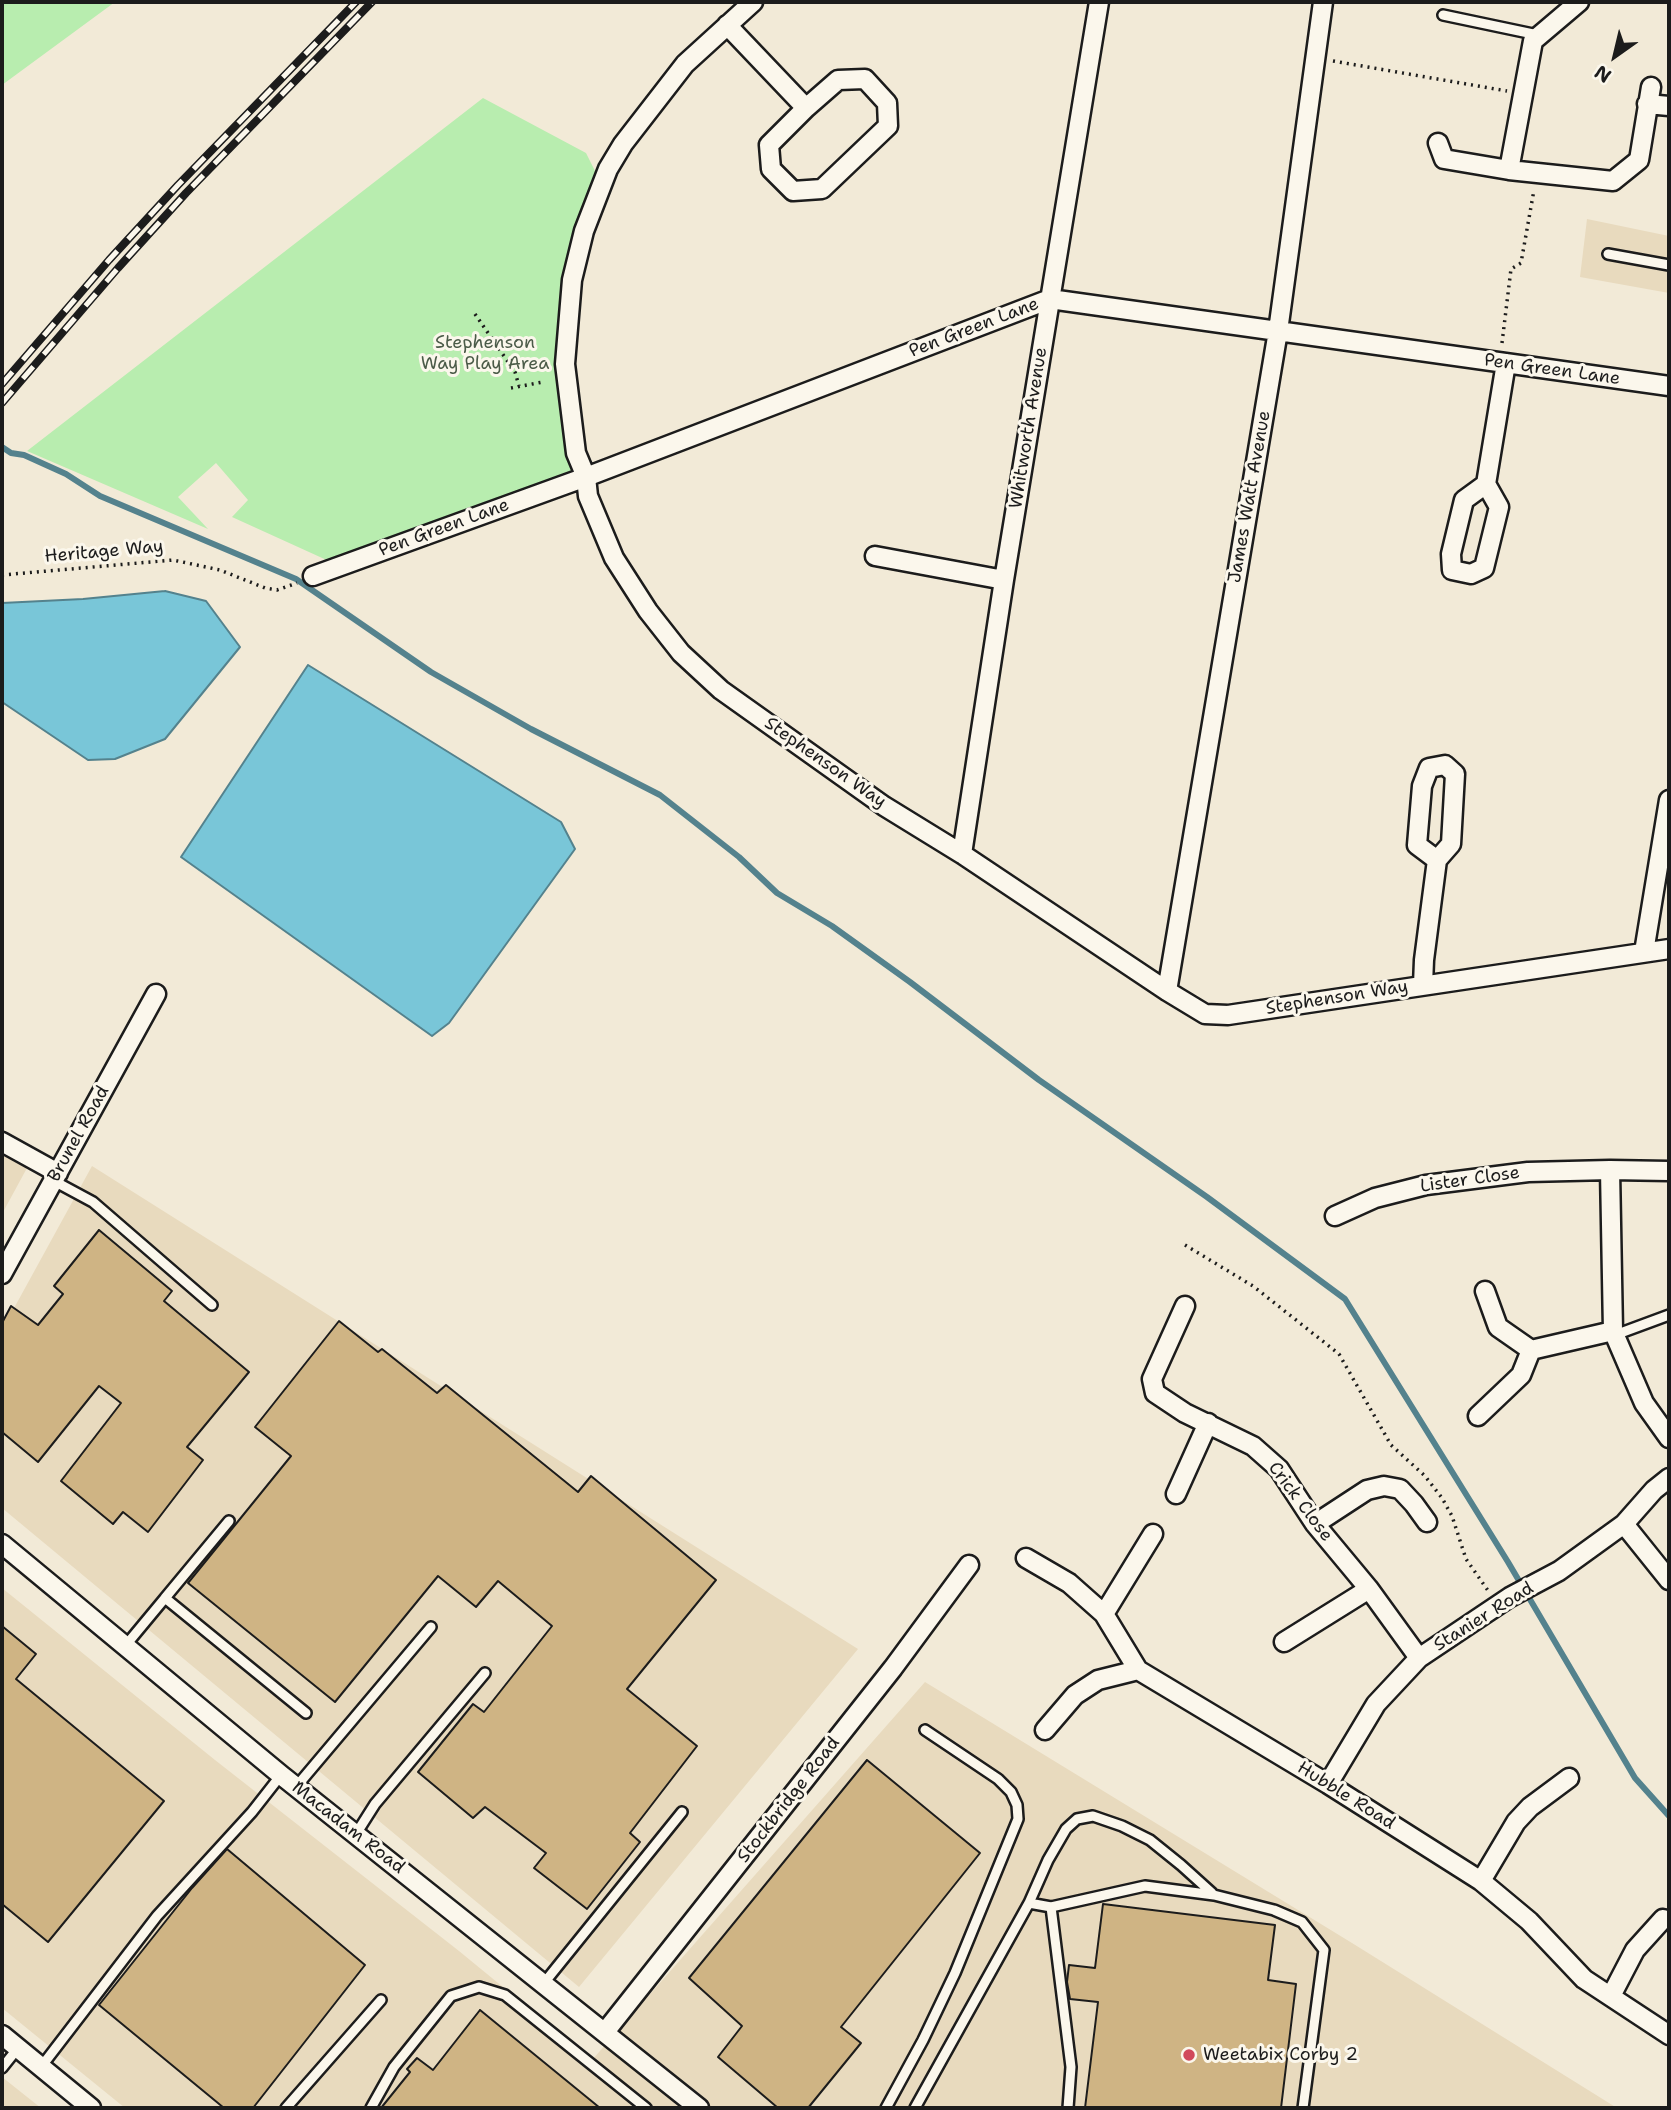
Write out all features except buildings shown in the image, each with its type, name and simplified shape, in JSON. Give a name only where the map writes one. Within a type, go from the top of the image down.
[{"type":"street","name":"Stephenson Way","points":[[753,2],[685,64],[623,144],[608,169],[584,231],[572,280],[565,364],[576,453],[586,477],[589,496],[614,558],[648,611],[681,653],[721,690],[884,806],[1205,1014],[1228,1015],[1669,949]]},
{"type":"street","name":"Whitworth Avenue","points":[[962,855],[1004,580],[1099,2]]},
{"type":"street","name":"James Watt Avenue","points":[[1167,991],[1278,331],[1323,2]]},
{"type":"street","points":[[1509,170],[1533,41],[1579,2]]},
{"type":"street","points":[[727,25],[806,108]]},
{"type":"street","points":[[865,79],[887,103],[888,126],[821,189],[793,191],[771,169],[769,145],[806,108],[838,80],[865,79]]},
{"type":"street","points":[[1438,143],[1444,159],[1509,170],[1613,181],[1639,160],[1649,95],[1669,106]]},
{"type":"street","name":"Pen Green Lane","points":[[313,576],[586,477],[1050,299],[1278,331],[1504,356],[1669,386]]},
{"type":"street","points":[[1486,484],[1464,500],[1451,554],[1452,570],[1471,574],[1485,568],[1499,507],[1486,484],[1504,356]]},
{"type":"street","points":[[875,556],[1004,580]]},
{"type":"street","points":[[1423,985],[1423,960],[1437,860],[1451,844],[1455,774],[1445,765],[1429,768],[1422,786],[1418,833],[1417,845],[1437,860]]},
{"type":"street","points":[[1644,952],[1669,800]]},
{"type":"street","name":"Brunel Road","points":[[2,1274],[156,994]]},
{"type":"street","points":[[2,1142],[56,1177]]},
{"type":"street","points":[[1610,1170],[1614,1333],[1644,1403],[1669,1438]]},
{"type":"street","name":"Lister Close","points":[[1335,1216],[1375,1198],[1426,1185],[1528,1172],[1669,1171]]},
{"type":"street","points":[[1485,1291],[1498,1326],[1531,1350],[1614,1333]]},
{"type":"street","name":"Crick Close","points":[[1185,1306],[1152,1379],[1155,1393],[1185,1413],[1253,1446],[1279,1469],[1315,1524],[1369,1590],[1419,1658]]},
{"type":"street","points":[[1478,1416],[1521,1376],[1531,1350]]},
{"type":"street","points":[[1176,1494],[1208,1423]]},
{"type":"street","name":"Stanier Road","points":[[1328,1784],[1376,1704],[1419,1658],[1505,1601],[1559,1571],[1624,1524],[1654,1490],[1669,1478]]},
{"type":"street","points":[[1315,1524],[1367,1490],[1384,1486],[1400,1489],[1427,1522]]},
{"type":"street","points":[[1624,1524],[1669,1580]]},
{"type":"street","points":[[1104,1614],[1153,1534]]},
{"type":"street","name":"Macadam Road","points":[[2,1544],[281,1776],[699,2108]]},
{"type":"street","name":"Hubble Road","points":[[1026,1558],[1069,1583],[1104,1614],[1138,1670],[1328,1784],[1481,1881],[1529,1921],[1584,1979],[1669,2035]]},
{"type":"street","name":"Stockbridge Road","points":[[605,2032],[893,1668],[969,1565]]},
{"type":"street","points":[[1284,1642],[1369,1590]]},
{"type":"street","points":[[1045,1730],[1075,1695],[1098,1680],[1138,1670]]},
{"type":"street","points":[[1481,1881],[1516,1822],[1530,1807],[1569,1778]]},
{"type":"street","points":[[1611,1996],[1635,1950],[1663,1919]]},
{"type":"street","points":[[2,2035],[92,2108]]},
{"type":"lane","points":[[1443,15],[1539,35]]},
{"type":"lane","points":[[1608,254],[1669,265]]},
{"type":"lane","points":[[56,1177],[93,1202],[212,1305]]},
{"type":"lane","points":[[1614,1333],[1669,1315]]},
{"type":"lane","points":[[126,1645],[229,1521]]},
{"type":"lane","points":[[165,1598],[306,1713]]},
{"type":"lane","points":[[296,1787],[431,1626]]},
{"type":"lane","points":[[355,1834],[375,1804],[485,1672]]},
{"type":"lane","points":[[886,2108],[955,1973],[1018,1819],[1017,1805],[1011,1792],[998,1779],[925,1730]]},
{"type":"lane","points":[[41,2067],[157,1916],[252,1812],[281,1776]]},
{"type":"lane","points":[[544,1983],[682,1812]]},
{"type":"lane","points":[[915,2108],[1029,1903],[1048,1860],[1066,1829],[1077,1819],[1093,1816],[1150,1840],[1214,1895]]},
{"type":"lane","points":[[1029,1903],[1051,1908],[1145,1886],[1214,1895],[1275,1910],[1301,1922],[1324,1950],[1303,2108]]},
{"type":"lane","points":[[1051,1908],[1070,2067],[1068,2108]]},
{"type":"lane","points":[[371,2108],[394,2067],[451,1996],[479,1987],[505,1995],[646,2108]]},
{"type":"lane","points":[[286,2108],[381,2000]]},
{"type":"lane","points":[[2,2068],[18,2048]]},
{"type":"path","points":[[1333,61],[1523,94]]},
{"type":"path","points":[[1504,356],[1511,269],[1521,263],[1534,187]]},
{"type":"path","points":[[475,314],[516,372],[519,386]]},
{"type":"path","points":[[511,388],[543,382]]},
{"type":"path","name":"Heritage Way","points":[[2,575],[173,560],[220,570],[265,588],[276,590],[289,587]]},
{"type":"path","points":[[1185,1245],[1252,1286],[1339,1354],[1391,1445],[1426,1476],[1443,1498],[1466,1559],[1505,1601]]},
{"type":"shaded area","points":[[1587,219],[1669,236],[1669,293],[1580,277]]},
{"type":"shaded area","points":[[2,1153],[27,1168],[2,1214]]},
{"type":"shaded area","points":[[92,1166],[858,1649],[579,1987],[2,1508],[2,1330]]},
{"type":"shaded area","points":[[2,1588],[592,2060],[925,1682],[1617,2108],[125,2108],[2,2008]]},
{"type":"shaded area","points":[[2,2077],[41,2108],[2,2108]]},
{"type":"green space","points":[[2,2],[115,2],[2,85]]},
{"type":"green space","name":"Stephenson Way Play Area","points":[[483,98],[586,153],[596,173],[562,279],[557,365],[586,477],[331,562],[232,517],[248,500],[216,463],[178,497],[208,529],[27,451]]},
{"type":"water","points":[[165,591],[206,601],[240,647],[165,739],[115,759],[88,760],[2,702],[2,603]]},
{"type":"water","points":[[308,665],[561,822],[575,849],[449,1023],[432,1036],[181,857]]},
{"type":"waterway","points":[[2,447],[66,474],[100,496],[296,579],[431,672],[531,729],[660,795],[739,857],[777,893],[832,926],[1039,1080],[1207,1197],[1345,1299],[1508,1562],[1635,1778],[1669,1816]]},
{"type":"railway","points":[[2,384],[178,185],[356,2]]},
{"type":"railway","points":[[2,403],[186,193],[372,2]]},
{"type":"place","name":"Weetabix Corby 2","points":[[1189,2055]]}]
